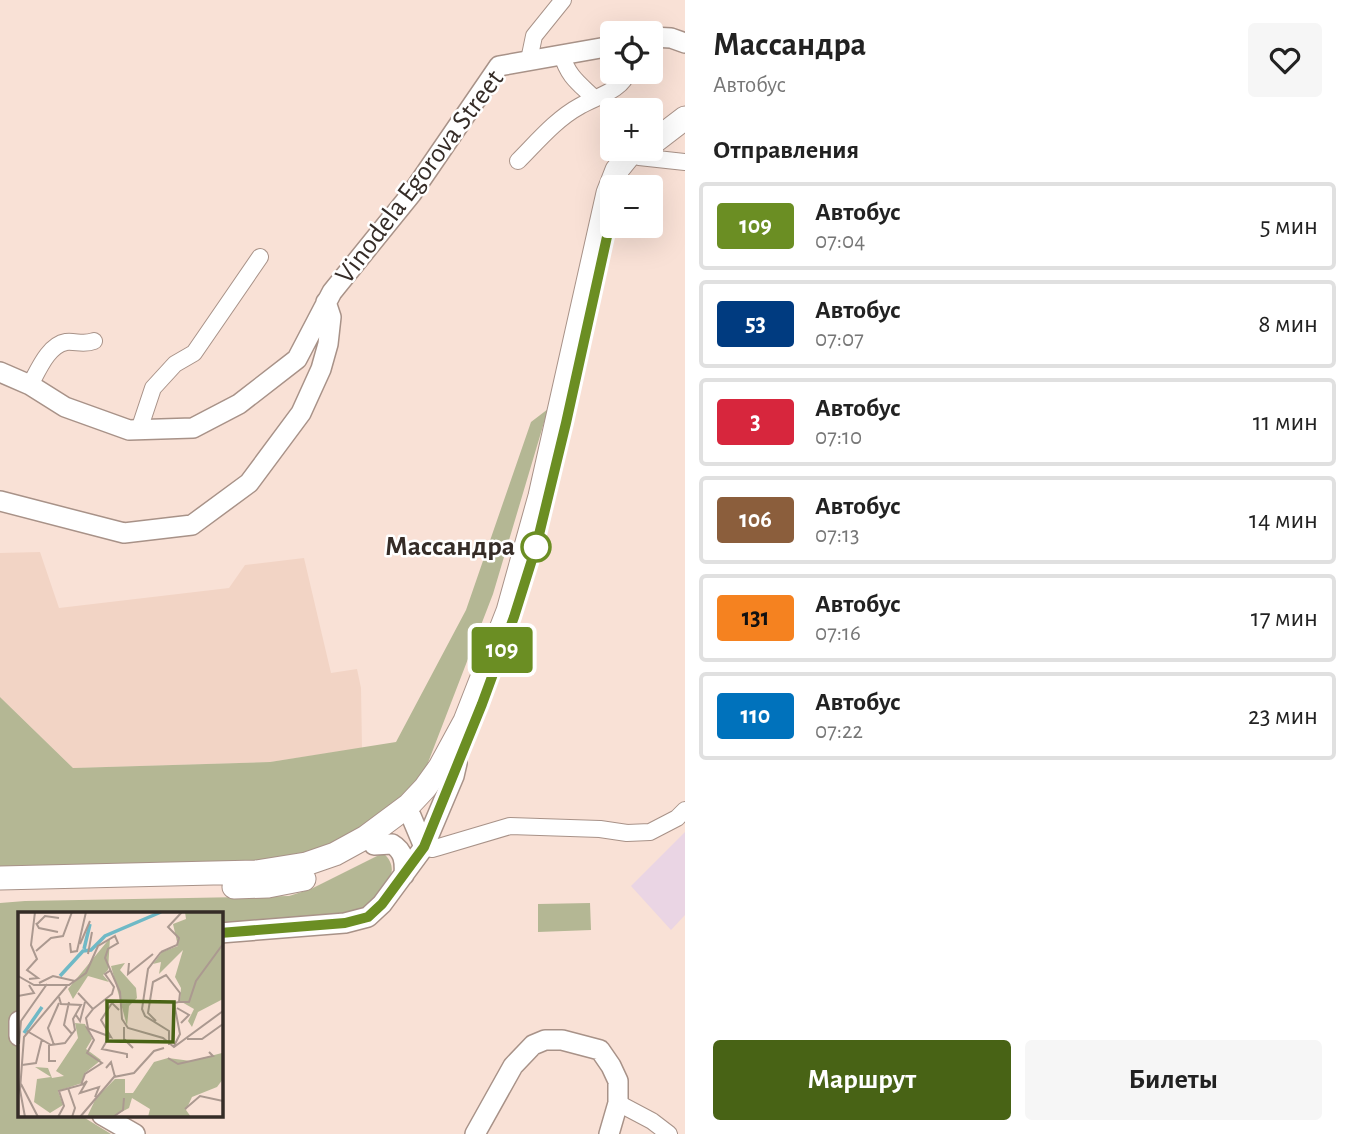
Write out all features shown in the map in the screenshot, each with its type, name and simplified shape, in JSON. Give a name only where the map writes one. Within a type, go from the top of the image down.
[{"type":"highway","points":[[663,126],[685,110]]},
{"type":"highway","points":[[663,135],[685,118]]},
{"type":"highway","points":[[0,878],[256,872],[306,864],[335,854],[410,811],[465,722],[508,611],[540,496],[608,193],[617,170],[629,161]]},
{"type":"highway","points":[[0,889],[74,885],[268,886],[298,881],[331,869],[374,845],[448,776],[457,763],[514,617],[536,547],[607,238]]},
{"type":"main road","points":[[663,38],[685,44]]},
{"type":"main road","name":"Vinodela Egorova Street","points":[[0,501],[124,533],[192,525],[249,483],[301,413],[321,369],[328,344],[331,317],[326,302],[412,193],[491,75],[499,66],[600,48]]},
{"type":"main road","points":[[0,372],[30,385],[65,407],[129,430],[193,428],[239,404],[297,359],[326,302]]},
{"type":"main road","points":[[222,933],[362,920],[382,904],[424,847],[457,763]]},
{"type":"main road","points":[[410,811],[424,847]]},
{"type":"main road","points":[[374,845],[392,844],[397,847],[402,857],[404,875]]},
{"type":"main road","points":[[475,1134],[513,1066],[533,1045],[545,1040],[562,1040],[600,1051],[611,1066],[618,1081],[618,1103],[609,1134]]},
{"type":"main road","points":[[104,1116],[135,1134]]},
{"type":"street","points":[[529,60],[534,36],[557,11],[563,0]]},
{"type":"street","points":[[562,55],[572,78],[594,98]]},
{"type":"street","points":[[518,161],[569,113],[620,84]]},
{"type":"street","points":[[663,156],[685,162]]},
{"type":"street","points":[[139,430],[153,388],[175,363],[194,353],[260,257]]},
{"type":"street","points":[[30,385],[52,349],[66,342],[86,344],[94,341]]},
{"type":"street","points":[[424,847],[432,849],[510,826],[600,829],[627,834],[650,832],[677,818],[685,810]]},
{"type":"street","points":[[618,1103],[652,1121],[669,1134]]},
{"type":"shaded area","points":[[40,552],[59,608],[229,588],[245,565],[304,558],[331,673],[357,669],[361,688],[362,748],[270,762],[73,768],[0,697],[0,553]]},
{"type":"shaded area","points":[[685,832],[685,915],[671,930],[631,886]]},
{"type":"green space","points":[[548,409],[493,594],[419,786],[369,827],[314,856],[243,867],[0,874],[0,697],[73,768],[270,762],[396,742],[466,610],[531,422]]},
{"type":"green space","points":[[383,853],[390,861],[391,877],[387,885],[362,913],[222,927],[222,912],[18,912],[18,1116],[82,1116],[111,1134],[0,1134],[0,903],[289,896],[311,889]]},
{"type":"green space","points":[[590,903],[591,930],[538,932],[538,904]]},
{"type":"bus line","name":"109","points":[[222,933],[362,920],[382,904],[424,847],[514,617],[535,550],[607,238]]},
{"type":"place","name":"Массандра","points":[[536,547]]}]
